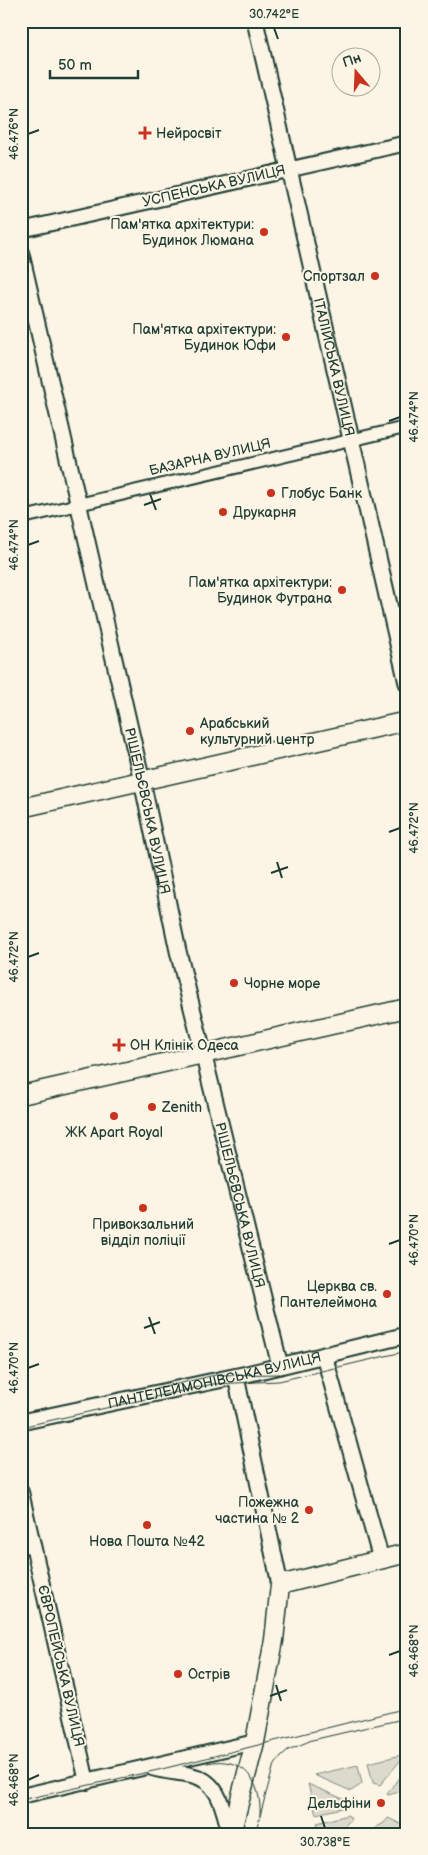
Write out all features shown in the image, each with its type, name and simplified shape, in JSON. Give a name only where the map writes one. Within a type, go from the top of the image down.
[{"type":"main road","name":"ІТАЛІЙСЬКА ВУЛИЦЯ","points":[[255,21],[407,683]]},
{"type":"main road","name":"РІШЕЛЬЄВСЬКА ВУЛИЦЯ","points":[[21,254],[142,780],[168,908],[280,1366]]},
{"type":"main road","points":[[21,808],[407,721]]},
{"type":"main road","points":[[21,1095],[407,1008]]},
{"type":"main road","name":"ПАНТЕЛЕЙМОНІВСЬКА ВУЛИЦЯ","points":[[21,1422],[236,1377],[407,1335]]},
{"type":"main road","points":[[324,1355],[381,1559]]},
{"type":"main road","points":[[231,1834],[255,1742],[274,1640],[280,1585],[236,1377]]},
{"type":"main road","points":[[280,1585],[407,1553]]},
{"type":"street","name":"УСПЕНСЬКА ВУЛИЦЯ","points":[[21,230],[407,143]]},
{"type":"street","name":"БАЗАРНА ВУЛИЦЯ","points":[[21,518],[407,427]]},
{"type":"street","name":"ЄВРОПЕЙСЬКА ВУЛИЦЯ","points":[[21,1492],[27,1546],[87,1782]]},
{"type":"street","points":[[21,1796],[255,1742]]},
{"type":"street","points":[[148,1767],[165,1772],[194,1776],[209,1783],[219,1796],[231,1834]]},
{"type":"shaded area","points":[[406,1754],[380,1785],[373,1783],[368,1763]]},
{"type":"shaded area","points":[[358,1765],[362,1784],[351,1791],[314,1775]]},
{"type":"shaded area","points":[[407,1769],[407,1790],[388,1795],[387,1793]]},
{"type":"shaded area","points":[[308,1784],[348,1801],[347,1807],[316,1814]]},
{"type":"shaded area","points":[[348,1815],[351,1819],[338,1834],[320,1834],[317,1823]]},
{"type":"shaded area","points":[[388,1818],[407,1827],[407,1834],[376,1834],[375,1828],[384,1823]]},
{"type":"tram line","points":[[21,1427],[213,1384],[279,1381],[407,1351]]},
{"type":"tram line","points":[[152,1390],[215,1375],[280,1374]]},
{"type":"tram line","points":[[21,1800],[158,1770],[407,1708]]},
{"type":"tram line","points":[[255,1834],[273,1768],[281,1756],[288,1750],[312,1740],[407,1718]]},
{"type":"tram line","points":[[207,1763],[231,1763],[241,1767],[254,1782],[258,1792],[260,1816]]},
{"type":"place","name":"Нейросвіт","points":[[145,133]]},
{"type":"place","name":"Пам'ятка архітектури: Будинок Люмана","points":[[264,232]]},
{"type":"place","name":"Спортзал","points":[[375,276]]},
{"type":"place","name":"Пам'ятка архітектури: Будинок Юфи","points":[[286,337]]},
{"type":"place","name":"Глобус Банк","points":[[271,493]]},
{"type":"place","name":"Друкарня","points":[[223,512]]},
{"type":"place","name":"Пам'ятка архітектури: Будинок Футрана","points":[[342,590]]},
{"type":"place","name":"Арабський культурний центр","points":[[190,731]]},
{"type":"place","name":"Чорне море","points":[[234,983]]},
{"type":"place","name":"ОН Клінік Одеса","points":[[119,1045]]},
{"type":"place","name":"Zenith","points":[[152,1107]]},
{"type":"place","name":"ЖК Apart Royal","points":[[114,1116]]},
{"type":"place","name":"Привокзальний відділ поліції","points":[[143,1208]]},
{"type":"place","name":"Церква св. Пантелеймона","points":[[387,1294]]},
{"type":"place","name":"Пожежна частина № 2","points":[[309,1510]]},
{"type":"place","name":"Нова Пошта №42","points":[[147,1525]]},
{"type":"place","name":"Острів","points":[[178,1674]]},
{"type":"place","name":"Дельфіни","points":[[381,1803]]}]
